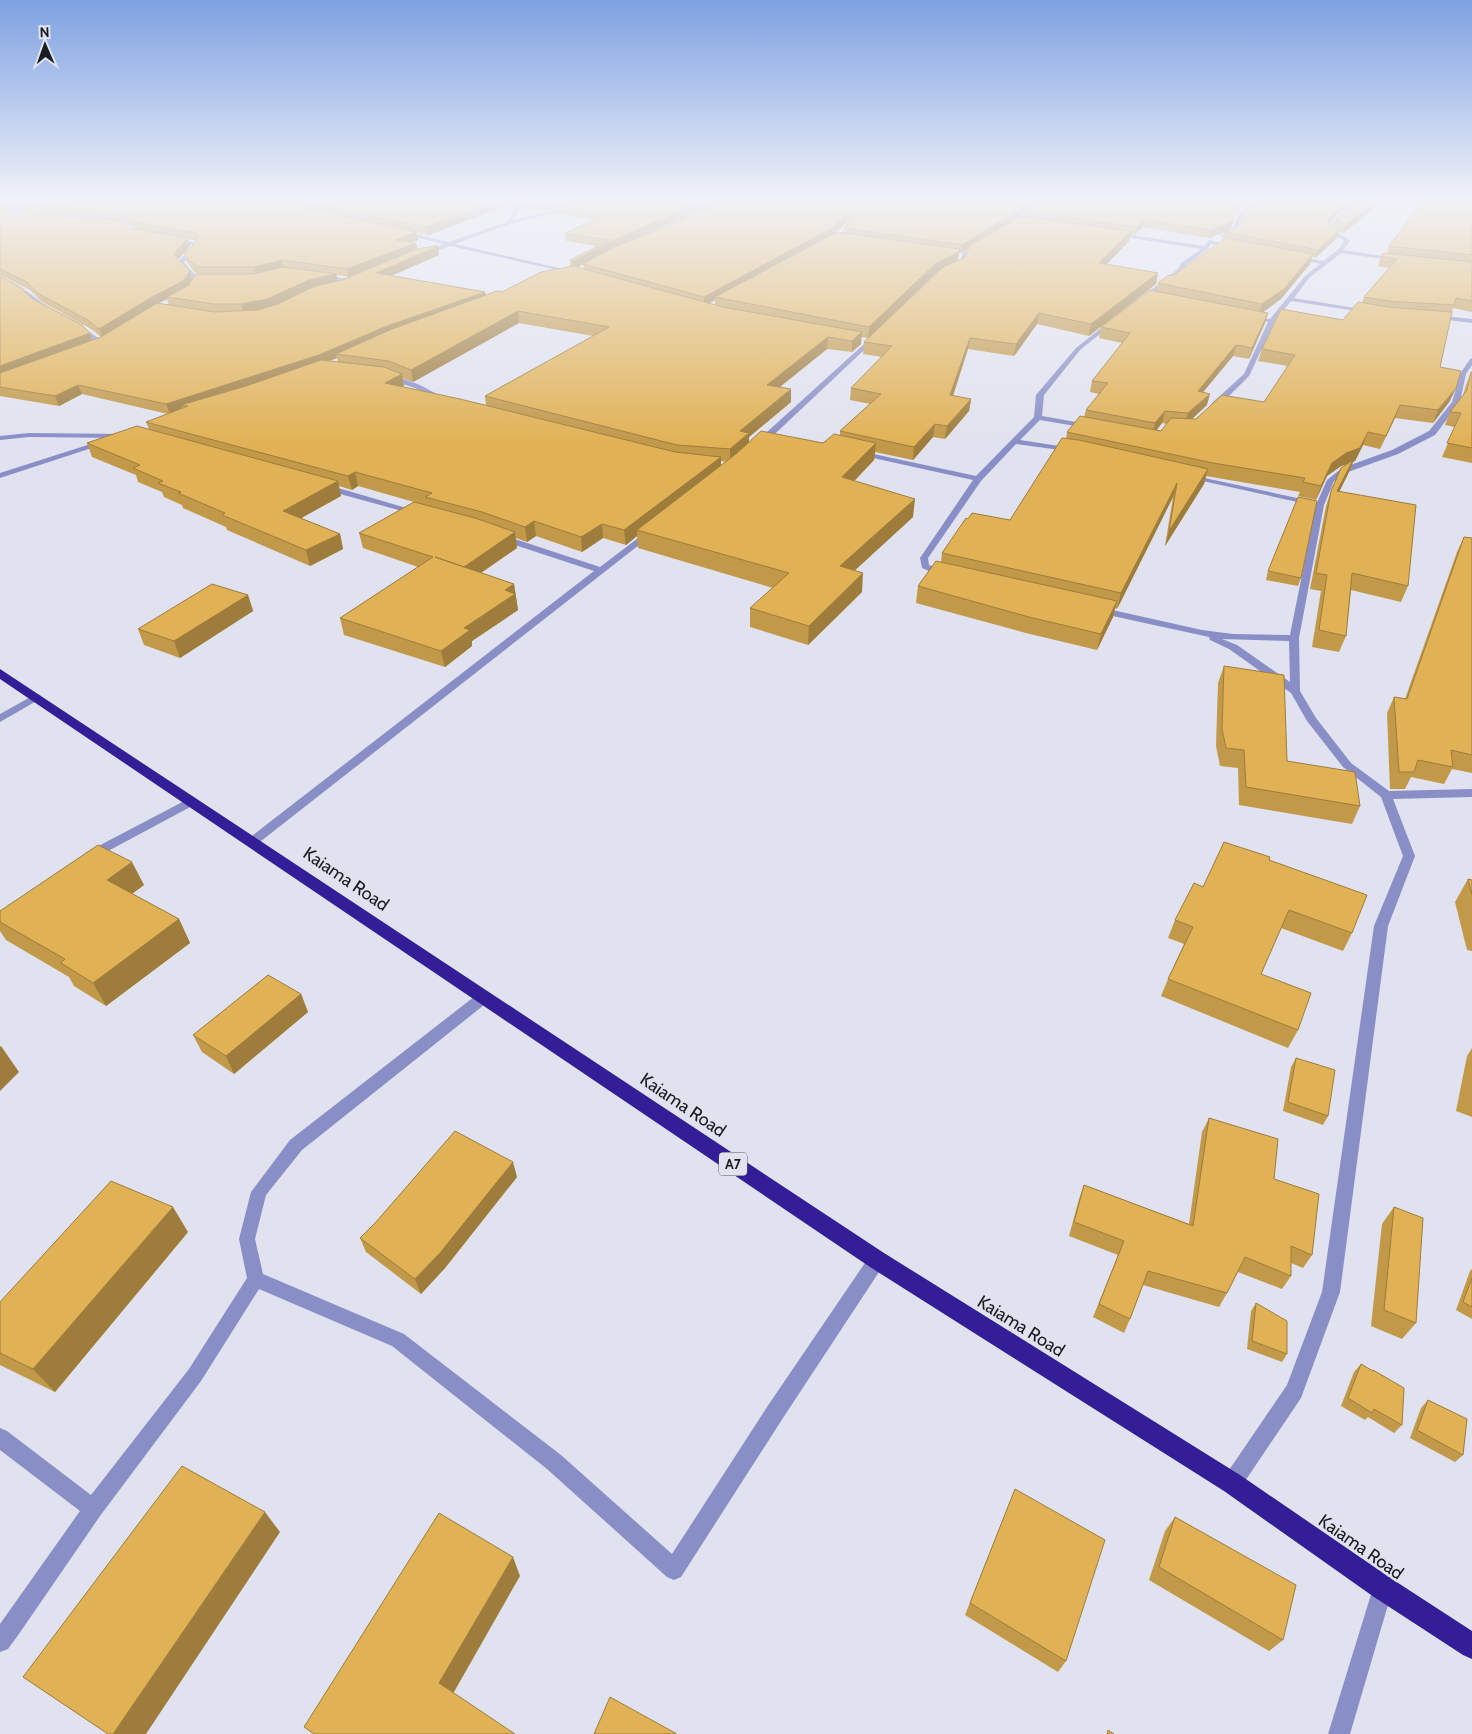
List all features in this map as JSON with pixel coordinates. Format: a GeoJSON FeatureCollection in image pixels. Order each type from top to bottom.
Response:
{"type":"FeatureCollection","features":[{"type":"Feature","properties":{"kind":"highway","name":"Kaiama Road"},"geometry":{"type":"LineString","coordinates":[[0,673],[190,802],[877,1260],[1232,1483],[1383,1588],[1472,1646]]}},
{"type":"Feature","properties":{"kind":"street"},"geometry":{"type":"LineString","coordinates":[[7,282],[26,293],[39,305],[54,313]]}},
{"type":"Feature","properties":{"kind":"street"},"geometry":{"type":"LineString","coordinates":[[344,286],[349,282]]}},
{"type":"Feature","properties":{"kind":"street"},"geometry":{"type":"LineString","coordinates":[[1138,302],[1163,282]]}},
{"type":"Feature","properties":{"kind":"street"},"geometry":{"type":"LineString","coordinates":[[1205,414],[1247,375],[1272,321],[1303,282]]}},
{"type":"Feature","properties":{"kind":"street"},"geometry":{"type":"LineString","coordinates":[[1146,296],[1165,300]]}},
{"type":"Feature","properties":{"kind":"street"},"geometry":{"type":"LineString","coordinates":[[1290,299],[1376,314]]}},
{"type":"Feature","properties":{"kind":"street"},"geometry":{"type":"LineString","coordinates":[[1429,317],[1472,321]]}},
{"type":"Feature","properties":{"kind":"street"},"geometry":{"type":"LineString","coordinates":[[1263,319],[1272,321]]}},
{"type":"Feature","properties":{"kind":"street"},"geometry":{"type":"LineString","coordinates":[[68,320],[105,342],[94,346]]}},
{"type":"Feature","properties":{"kind":"street"},"geometry":{"type":"LineString","coordinates":[[957,577],[938,573],[925,566],[924,558],[978,479],[1038,417],[1040,395],[1078,349],[1115,320]]}},
{"type":"Feature","properties":{"kind":"street"},"geometry":{"type":"LineString","coordinates":[[752,450],[877,335]]}},
{"type":"Feature","properties":{"kind":"street"},"geometry":{"type":"LineString","coordinates":[[861,340],[870,342]]}},
{"type":"Feature","properties":{"kind":"street"},"geometry":{"type":"LineString","coordinates":[[1295,692],[1294,638],[1320,505],[1331,480],[1345,470],[1372,461],[1432,433],[1456,402],[1463,374],[1472,360]]}},
{"type":"Feature","properties":{"kind":"street"},"geometry":{"type":"LineString","coordinates":[[380,374],[411,384],[455,405]]}},
{"type":"Feature","properties":{"kind":"street"},"geometry":{"type":"LineString","coordinates":[[1038,417],[1096,428]]}},
{"type":"Feature","properties":{"kind":"street"},"geometry":{"type":"LineString","coordinates":[[771,433],[780,435]]}},
{"type":"Feature","properties":{"kind":"street"},"geometry":{"type":"LineString","coordinates":[[0,438],[131,435],[0,476]]}},
{"type":"Feature","properties":{"kind":"street"},"geometry":{"type":"LineString","coordinates":[[1014,441],[1076,451]]}},
{"type":"Feature","properties":{"kind":"street"},"geometry":{"type":"LineString","coordinates":[[846,450],[978,479]]}},
{"type":"Feature","properties":{"kind":"street"},"geometry":{"type":"LineString","coordinates":[[1184,475],[1320,505]]}},
{"type":"Feature","properties":{"kind":"street"},"geometry":{"type":"LineString","coordinates":[[312,484],[424,514]]}},
{"type":"Feature","properties":{"kind":"street"},"geometry":{"type":"LineString","coordinates":[[252,842],[655,527]]}},
{"type":"Feature","properties":{"kind":"street"},"geometry":{"type":"LineString","coordinates":[[490,534],[601,570]]}},
{"type":"Feature","properties":{"kind":"street"},"geometry":{"type":"LineString","coordinates":[[1089,607],[1202,633],[1294,638]]}},
{"type":"Feature","properties":{"kind":"street"},"geometry":{"type":"LineString","coordinates":[[1202,633],[1233,647],[1295,692],[1312,719],[1347,765],[1386,795],[1409,856],[1381,926],[1331,1292],[1294,1391],[1232,1483]]}},
{"type":"Feature","properties":{"kind":"street"},"geometry":{"type":"LineString","coordinates":[[0,719],[36,697]]}},
{"type":"Feature","properties":{"kind":"street"},"geometry":{"type":"LineString","coordinates":[[1386,795],[1472,794]]}},
{"type":"Feature","properties":{"kind":"street"},"geometry":{"type":"LineString","coordinates":[[83,860],[190,802]]}},
{"type":"Feature","properties":{"kind":"street"},"geometry":{"type":"LineString","coordinates":[[0,1641],[14,1624],[92,1509],[195,1374],[256,1279],[247,1238],[259,1192],[296,1145],[484,997]]}},
{"type":"Feature","properties":{"kind":"street"},"geometry":{"type":"LineString","coordinates":[[256,1279],[398,1340],[554,1462],[674,1570],[774,1414],[877,1260]]}},
{"type":"Feature","properties":{"kind":"street"},"geometry":{"type":"LineString","coordinates":[[0,1438],[92,1509]]}},
{"type":"Feature","properties":{"kind":"street"},"geometry":{"type":"LineString","coordinates":[[1339,1734],[1383,1588]]}},
{"type":"Feature","properties":{"kind":"building"},"geometry":{"type":"Polygon","coordinates":[[[0,282],[11,282],[20,287],[33,299],[82,325],[90,333],[0,366],[0,282]]]}},
{"type":"Feature","properties":{"kind":"building"},"geometry":{"type":"Polygon","coordinates":[[[27,282],[181,282],[99,329],[88,320],[39,294],[27,282]]]}},
{"type":"Feature","properties":{"kind":"building"},"geometry":{"type":"Polygon","coordinates":[[[191,282],[305,282],[267,299],[241,304],[214,304],[167,297],[189,285],[191,282]]]}},
{"type":"Feature","properties":{"kind":"building"},"geometry":{"type":"Polygon","coordinates":[[[333,282],[427,282],[485,292],[387,326],[319,355],[166,404],[78,385],[55,396],[0,387],[0,373],[101,337],[157,303],[214,312],[258,310],[278,304],[315,286],[333,282]]]}},
{"type":"Feature","properties":{"kind":"building"},"geometry":{"type":"Polygon","coordinates":[[[522,282],[631,282],[723,307],[862,332],[852,341],[828,337],[767,385],[791,389],[740,431],[749,433],[730,449],[677,445],[485,396],[609,327],[518,311],[411,370],[389,361],[336,354],[392,329],[497,291],[502,292],[522,282]]]}},
{"type":"Feature","properties":{"kind":"building"},"geometry":{"type":"Polygon","coordinates":[[[649,282],[732,282],[704,297],[649,282]]]}},
{"type":"Feature","properties":{"kind":"building"},"geometry":{"type":"Polygon","coordinates":[[[743,282],[916,282],[869,327],[715,297],[743,282]]]}},
{"type":"Feature","properties":{"kind":"building"},"geometry":{"type":"Polygon","coordinates":[[[927,282],[1146,282],[1091,324],[1039,313],[1016,344],[970,338],[950,395],[971,399],[947,426],[935,424],[914,447],[840,431],[881,394],[851,388],[892,346],[864,342],[927,282]]]}},
{"type":"Feature","properties":{"kind":"building"},"geometry":{"type":"Polygon","coordinates":[[[1290,282],[1284,289],[1262,304],[1158,283],[1290,282]]]}},
{"type":"Feature","properties":{"kind":"building"},"geometry":{"type":"Polygon","coordinates":[[[1377,282],[1472,282],[1472,301],[1456,298],[1454,305],[1388,301],[1364,297],[1377,282]]]}},
{"type":"Feature","properties":{"kind":"building"},"geometry":{"type":"Polygon","coordinates":[[[1150,290],[1268,313],[1252,348],[1236,345],[1198,391],[1210,394],[1188,413],[1165,411],[1155,423],[1086,410],[1108,383],[1092,381],[1130,333],[1101,327],[1150,290]]]}},
{"type":"Feature","properties":{"kind":"building"},"geometry":{"type":"Polygon","coordinates":[[[1358,302],[1388,307],[1452,312],[1440,367],[1461,371],[1456,388],[1438,410],[1400,405],[1386,436],[1368,432],[1360,448],[1346,453],[1332,463],[1321,486],[1303,482],[1305,478],[1213,463],[1067,432],[1080,416],[1161,431],[1171,418],[1196,419],[1222,395],[1264,402],[1295,355],[1262,349],[1281,309],[1343,320],[1358,302]]]}},
{"type":"Feature","properties":{"kind":"building"},"geometry":{"type":"Polygon","coordinates":[[[321,360],[384,367],[402,374],[385,383],[460,399],[675,452],[721,457],[624,530],[602,524],[581,537],[534,521],[525,527],[482,512],[425,497],[432,493],[355,472],[348,476],[146,422],[188,406],[181,405],[246,386],[321,360]]]}},
{"type":"Feature","properties":{"kind":"building"},"geometry":{"type":"Polygon","coordinates":[[[1471,372],[1472,448],[1447,443],[1461,413],[1450,412],[1467,390],[1471,372]]]}},
{"type":"Feature","properties":{"kind":"building"},"geometry":{"type":"Polygon","coordinates":[[[137,426],[338,481],[283,511],[340,534],[306,550],[222,515],[225,513],[178,493],[181,492],[158,483],[163,481],[133,468],[140,465],[87,443],[137,426]]]}},
{"type":"Feature","properties":{"kind":"building"},"geometry":{"type":"Polygon","coordinates":[[[761,431],[823,443],[834,434],[876,443],[842,477],[915,499],[840,566],[863,573],[809,626],[750,608],[789,573],[637,530],[737,453],[761,431]]]}},
{"type":"Feature","properties":{"kind":"building"},"geometry":{"type":"Polygon","coordinates":[[[1062,438],[1079,440],[1208,469],[1169,531],[1177,483],[1121,593],[942,553],[966,518],[968,519],[972,513],[1010,520],[1062,438]]]}},
{"type":"Feature","properties":{"kind":"building"},"geometry":{"type":"Polygon","coordinates":[[[1353,460],[1337,491],[1416,505],[1408,586],[1352,573],[1346,636],[1319,630],[1327,575],[1316,573],[1331,491],[1341,468],[1353,460]]]}},
{"type":"Feature","properties":{"kind":"building"},"geometry":{"type":"Polygon","coordinates":[[[1298,497],[1317,501],[1301,578],[1268,571],[1298,497]]]}},
{"type":"Feature","properties":{"kind":"building"},"geometry":{"type":"Polygon","coordinates":[[[414,502],[475,518],[515,532],[464,567],[514,584],[505,590],[515,594],[464,628],[470,630],[441,651],[340,618],[433,557],[359,533],[414,502]]]}},
{"type":"Feature","properties":{"kind":"building"},"geometry":{"type":"Polygon","coordinates":[[[1464,537],[1472,538],[1472,755],[1451,750],[1453,767],[1418,760],[1414,772],[1399,772],[1394,697],[1407,699],[1464,537]]]}},
{"type":"Feature","properties":{"kind":"building"},"geometry":{"type":"Polygon","coordinates":[[[936,561],[1117,601],[1101,634],[1029,617],[918,586],[936,561]]]}},
{"type":"Feature","properties":{"kind":"building"},"geometry":{"type":"Polygon","coordinates":[[[212,584],[248,595],[174,641],[138,629],[212,584]]]}},
{"type":"Feature","properties":{"kind":"building"},"geometry":{"type":"Polygon","coordinates":[[[1224,666],[1284,675],[1287,761],[1355,772],[1360,806],[1246,787],[1244,750],[1226,748],[1222,729],[1224,666]]]}},
{"type":"Feature","properties":{"kind":"building"},"geometry":{"type":"Polygon","coordinates":[[[1224,842],[1270,857],[1269,860],[1367,895],[1352,933],[1289,910],[1261,974],[1311,993],[1298,1030],[1168,979],[1193,927],[1175,920],[1194,883],[1203,887],[1224,842]]]}},
{"type":"Feature","properties":{"kind":"building"},"geometry":{"type":"Polygon","coordinates":[[[98,845],[132,862],[107,880],[179,919],[93,983],[61,963],[65,959],[0,922],[0,911],[98,845]]]}},
{"type":"Feature","properties":{"kind":"building"},"geometry":{"type":"Polygon","coordinates":[[[1468,879],[1472,880],[1472,895],[1468,879]]]}},
{"type":"Feature","properties":{"kind":"building"},"geometry":{"type":"Polygon","coordinates":[[[268,975],[301,994],[226,1056],[193,1035],[268,975]]]}},
{"type":"Feature","properties":{"kind":"building"},"geometry":{"type":"Polygon","coordinates":[[[1296,1058],[1335,1070],[1328,1116],[1288,1102],[1296,1058]]]}},
{"type":"Feature","properties":{"kind":"building"},"geometry":{"type":"Polygon","coordinates":[[[1209,1118],[1278,1139],[1274,1179],[1319,1194],[1312,1255],[1291,1246],[1291,1276],[1245,1257],[1227,1293],[1148,1271],[1130,1319],[1099,1304],[1124,1241],[1074,1222],[1084,1185],[1193,1226],[1209,1118]]]}},
{"type":"Feature","properties":{"kind":"building"},"geometry":{"type":"Polygon","coordinates":[[[455,1131],[513,1162],[440,1253],[415,1279],[360,1238],[455,1131]]]}},
{"type":"Feature","properties":{"kind":"building"},"geometry":{"type":"Polygon","coordinates":[[[111,1181],[173,1207],[33,1369],[0,1353],[0,1302],[111,1181]]]}},
{"type":"Feature","properties":{"kind":"building"},"geometry":{"type":"Polygon","coordinates":[[[1394,1207],[1423,1218],[1416,1323],[1384,1310],[1394,1207]]]}},
{"type":"Feature","properties":{"kind":"building"},"geometry":{"type":"Polygon","coordinates":[[[1472,1278],[1472,1307],[1463,1302],[1472,1278]]]}},
{"type":"Feature","properties":{"kind":"building"},"geometry":{"type":"Polygon","coordinates":[[[1256,1303],[1287,1321],[1287,1354],[1252,1341],[1256,1303]]]}},
{"type":"Feature","properties":{"kind":"building"},"geometry":{"type":"Polygon","coordinates":[[[1361,1364],[1404,1388],[1402,1425],[1374,1409],[1372,1413],[1348,1398],[1361,1364]]]}},
{"type":"Feature","properties":{"kind":"building"},"geometry":{"type":"Polygon","coordinates":[[[1428,1400],[1467,1419],[1463,1455],[1417,1430],[1428,1400]]]}},
{"type":"Feature","properties":{"kind":"building"},"geometry":{"type":"Polygon","coordinates":[[[182,1466],[265,1512],[113,1734],[108,1734],[23,1677],[182,1466]]]}},
{"type":"Feature","properties":{"kind":"building"},"geometry":{"type":"Polygon","coordinates":[[[1015,1489],[1105,1540],[1066,1661],[970,1603],[1015,1489]]]}},
{"type":"Feature","properties":{"kind":"building"},"geometry":{"type":"Polygon","coordinates":[[[439,1513],[513,1557],[439,1683],[515,1734],[314,1734],[304,1727],[439,1513]]]}},
{"type":"Feature","properties":{"kind":"building"},"geometry":{"type":"Polygon","coordinates":[[[1175,1517],[1296,1585],[1283,1640],[1159,1567],[1175,1517]]]}},
{"type":"Feature","properties":{"kind":"building"},"geometry":{"type":"Polygon","coordinates":[[[610,1697],[677,1734],[594,1734],[610,1697]]]}}]}
